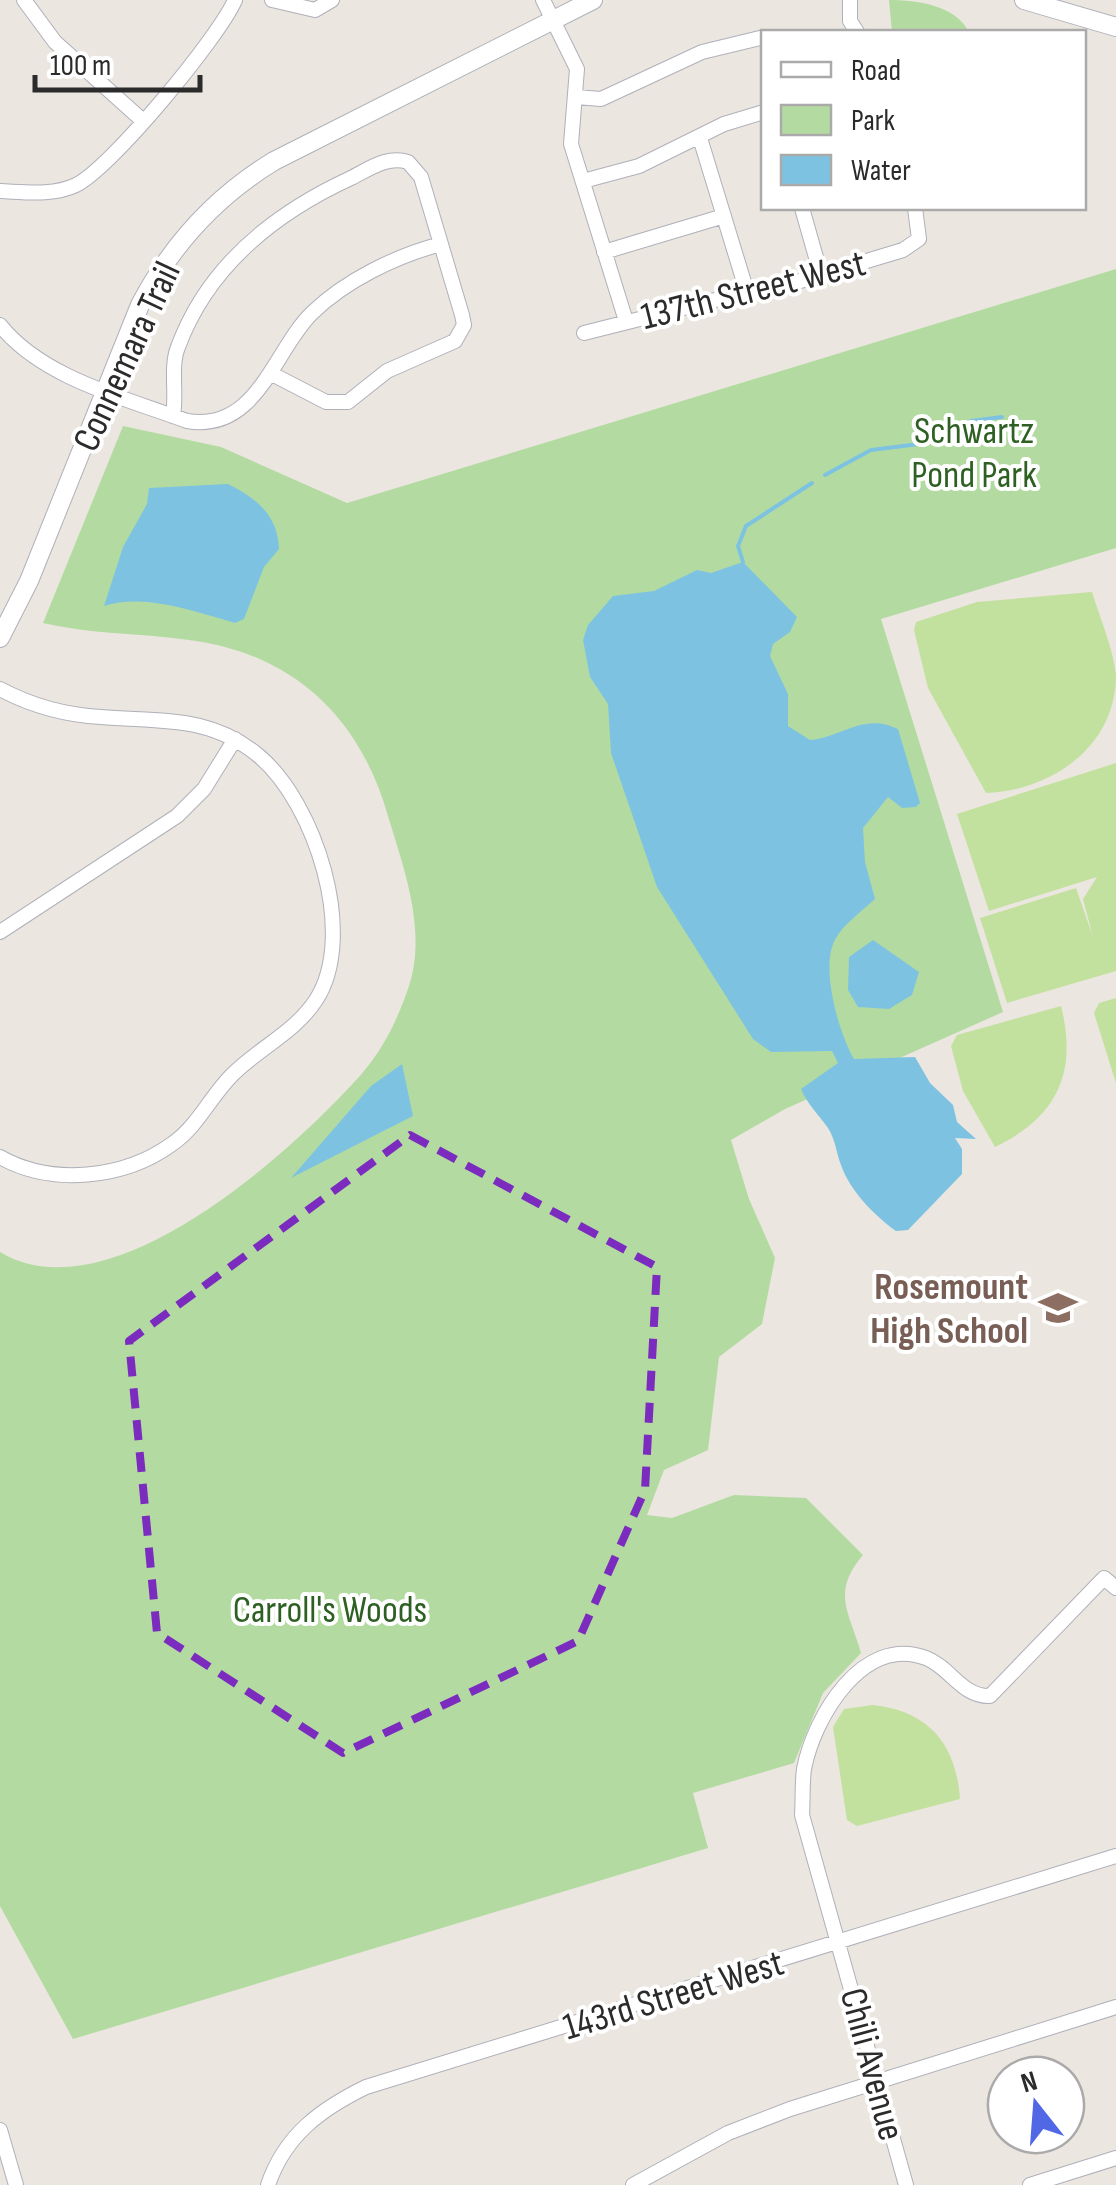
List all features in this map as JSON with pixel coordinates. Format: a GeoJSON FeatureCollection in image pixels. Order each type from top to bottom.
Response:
{"type":"FeatureCollection","features":[{"type":"Feature","properties":{"kind":"street"},"geometry":{"type":"LineString","coordinates":[[24,0],[54,42],[142,120]]}},
{"type":"Feature","properties":{"kind":"street"},"geometry":{"type":"LineString","coordinates":[[0,191],[44,192],[78,184],[211,43],[235,0]]}},
{"type":"Feature","properties":{"kind":"street"},"geometry":{"type":"LineString","coordinates":[[272,0],[316,10],[332,0]]}},
{"type":"Feature","properties":{"kind":"street"},"geometry":{"type":"LineString","coordinates":[[543,0],[576,69],[572,144],[626,321]]}},
{"type":"Feature","properties":{"kind":"street","name":"Connemara Trail"},"geometry":{"type":"LineString","coordinates":[[0,638],[29,581],[140,305],[164,262],[199,219],[238,184],[274,161],[593,0]]}},
{"type":"Feature","properties":{"kind":"street"},"geometry":{"type":"LineString","coordinates":[[850,0],[851,30]]}},
{"type":"Feature","properties":{"kind":"street"},"geometry":{"type":"LineString","coordinates":[[1024,0],[1116,27]]}},
{"type":"Feature","properties":{"kind":"street"},"geometry":{"type":"LineString","coordinates":[[576,97],[601,99],[702,52],[761,38]]}},
{"type":"Feature","properties":{"kind":"street"},"geometry":{"type":"LineString","coordinates":[[583,182],[639,166],[737,119],[761,113]]}},
{"type":"Feature","properties":{"kind":"street"},"geometry":{"type":"LineString","coordinates":[[700,138],[746,292]]}},
{"type":"Feature","properties":{"kind":"street"},"geometry":{"type":"LineString","coordinates":[[173,416],[178,345],[204,296],[237,254],[301,204],[390,160],[408,162],[420,177],[462,315],[461,334],[456,341],[386,372],[348,402],[326,402],[272,374]]}},
{"type":"Feature","properties":{"kind":"street"},"geometry":{"type":"LineString","coordinates":[[803,210],[821,275]]}},
{"type":"Feature","properties":{"kind":"street","name":"137th Street West"},"geometry":{"type":"LineString","coordinates":[[584,333],[746,292],[767,291],[903,250],[919,240],[914,210]]}},
{"type":"Feature","properties":{"kind":"street"},"geometry":{"type":"LineString","coordinates":[[604,252],[724,216]]}},
{"type":"Feature","properties":{"kind":"street"},"geometry":{"type":"LineString","coordinates":[[0,325],[29,353],[106,390],[173,416],[198,422],[218,419],[255,394],[272,374],[291,335],[324,302],[390,263],[440,244]]}},
{"type":"Feature","properties":{"kind":"street"},"geometry":{"type":"LineString","coordinates":[[0,688],[55,711],[110,718],[173,718],[211,726],[236,739],[277,774],[295,802],[324,871],[336,940],[318,996],[299,1023],[254,1054],[223,1084],[191,1127],[148,1158],[98,1172],[48,1177],[24,1171],[0,1157]]}},
{"type":"Feature","properties":{"kind":"street"},"geometry":{"type":"LineString","coordinates":[[0,932],[186,808],[236,739]]}},
{"type":"Feature","properties":{"kind":"street","name":"Chili Avenue"},"geometry":{"type":"LineString","coordinates":[[906,2185],[802,1815],[804,1768],[833,1702],[868,1664],[894,1654],[924,1657],[977,1696],[990,1696],[1104,1578],[1116,1588]]}},
{"type":"Feature","properties":{"kind":"street","name":"143rd Street West"},"geometry":{"type":"LineString","coordinates":[[268,2185],[288,2145],[307,2123],[328,2106],[366,2087],[1116,1856]]}},
{"type":"Feature","properties":{"kind":"street"},"geometry":{"type":"LineString","coordinates":[[633,2185],[728,2134],[1116,2007]]}},
{"type":"Feature","properties":{"kind":"street"},"geometry":{"type":"LineString","coordinates":[[0,2130],[16,2185]]}},
{"type":"Feature","properties":{"kind":"street"},"geometry":{"type":"LineString","coordinates":[[1030,2185],[1116,2158]]}},
{"type":"Feature","properties":{"kind":"highlighted area"},"geometry":{"type":"Polygon","coordinates":[[[410,1135],[657,1267],[645,1490],[578,1641],[343,1753],[157,1633],[129,1341],[410,1135]]]}},
{"type":"Feature","properties":{"kind":"green space"},"geometry":{"type":"Polygon","coordinates":[[[889,0],[923,3],[945,10],[968,30],[892,30],[889,0]]]}},
{"type":"Feature","properties":{"kind":"green space","name":"Carroll's Woods"},"geometry":{"type":"Polygon","coordinates":[[[1116,269],[1116,548],[881,619],[1003,1012],[785,1109],[731,1140],[749,1199],[775,1258],[762,1324],[719,1357],[708,1450],[664,1470],[647,1515],[672,1518],[734,1495],[806,1498],[863,1555],[853,1568],[845,1592],[861,1653],[823,1693],[794,1763],[693,1793],[708,1848],[73,2039],[0,1906],[0,1252],[44,1267],[92,1263],[143,1246],[194,1218],[243,1184],[327,1110],[375,1057],[405,998],[416,943],[406,878],[371,770],[346,728],[313,693],[272,665],[217,645],[43,623],[123,426],[221,447],[347,503],[1116,269]]]}},
{"type":"Feature","properties":{"kind":"green space"},"geometry":{"type":"Polygon","coordinates":[[[1092,592],[1116,675],[1113,701],[1104,724],[1074,761],[1054,774],[1032,784],[986,793],[928,688],[914,630],[916,622],[977,602],[1092,592]]]}},
{"type":"Feature","properties":{"kind":"green space"},"geometry":{"type":"Polygon","coordinates":[[[1116,763],[1116,971],[1007,1003],[980,918],[1076,888],[1093,937],[1083,899],[1097,877],[989,911],[957,814],[1116,763]]]}},
{"type":"Feature","properties":{"kind":"green space"},"geometry":{"type":"Polygon","coordinates":[[[1116,998],[1116,1083],[1094,1013],[1099,1003],[1116,998]]]}},
{"type":"Feature","properties":{"kind":"green space"},"geometry":{"type":"Polygon","coordinates":[[[1061,1006],[1067,1052],[1058,1090],[1034,1122],[995,1147],[963,1091],[951,1046],[957,1035],[1061,1006]]]}},
{"type":"Feature","properties":{"kind":"green space"},"geometry":{"type":"Polygon","coordinates":[[[873,1705],[909,1714],[936,1733],[952,1762],[960,1799],[857,1826],[847,1820],[833,1727],[844,1709],[873,1705]]]}},
{"type":"Feature","properties":{"kind":"water"},"geometry":{"type":"Polygon","coordinates":[[[228,484],[264,509],[278,537],[279,549],[264,567],[244,619],[235,623],[153,603],[104,606],[123,547],[147,504],[149,488],[228,484]]]}},
{"type":"Feature","properties":{"kind":"water"},"geometry":{"type":"Polygon","coordinates":[[[743,562],[797,617],[790,632],[773,644],[770,656],[788,694],[788,726],[810,740],[864,724],[886,724],[898,729],[920,803],[902,808],[888,797],[863,828],[865,862],[875,899],[839,933],[831,950],[830,965],[837,1017],[854,1059],[915,1057],[930,1083],[953,1105],[957,1122],[976,1139],[955,1138],[962,1149],[962,1174],[908,1230],[896,1231],[857,1193],[845,1175],[831,1133],[801,1089],[838,1063],[832,1051],[771,1052],[753,1039],[657,887],[611,753],[608,704],[590,677],[583,640],[588,625],[613,596],[654,591],[697,570],[711,573],[743,562]]]}},
{"type":"Feature","properties":{"kind":"water"},"geometry":{"type":"Polygon","coordinates":[[[873,940],[919,972],[912,995],[889,1009],[858,1007],[848,990],[849,957],[873,940]]]}},
{"type":"Feature","properties":{"kind":"water"},"geometry":{"type":"Polygon","coordinates":[[[402,1064],[413,1116],[291,1178],[371,1086],[402,1064]]]}},
{"type":"Feature","properties":{"kind":"waterway"},"geometry":{"type":"LineString","coordinates":[[825,475],[871,450],[927,443],[971,421],[1002,417]]}},
{"type":"Feature","properties":{"kind":"waterway"},"geometry":{"type":"LineString","coordinates":[[743,562],[738,546],[746,526],[812,483]]}},
{"type":"Feature","properties":{"kind":"place","name":"Rosemount High School"},"geometry":{"type":"Point","coordinates":[1058,1308]}},
{"type":"Feature","properties":{"kind":"park label","name":"Schwartz Pond Park"},"geometry":{"type":"Point","coordinates":[974,452]}}]}
